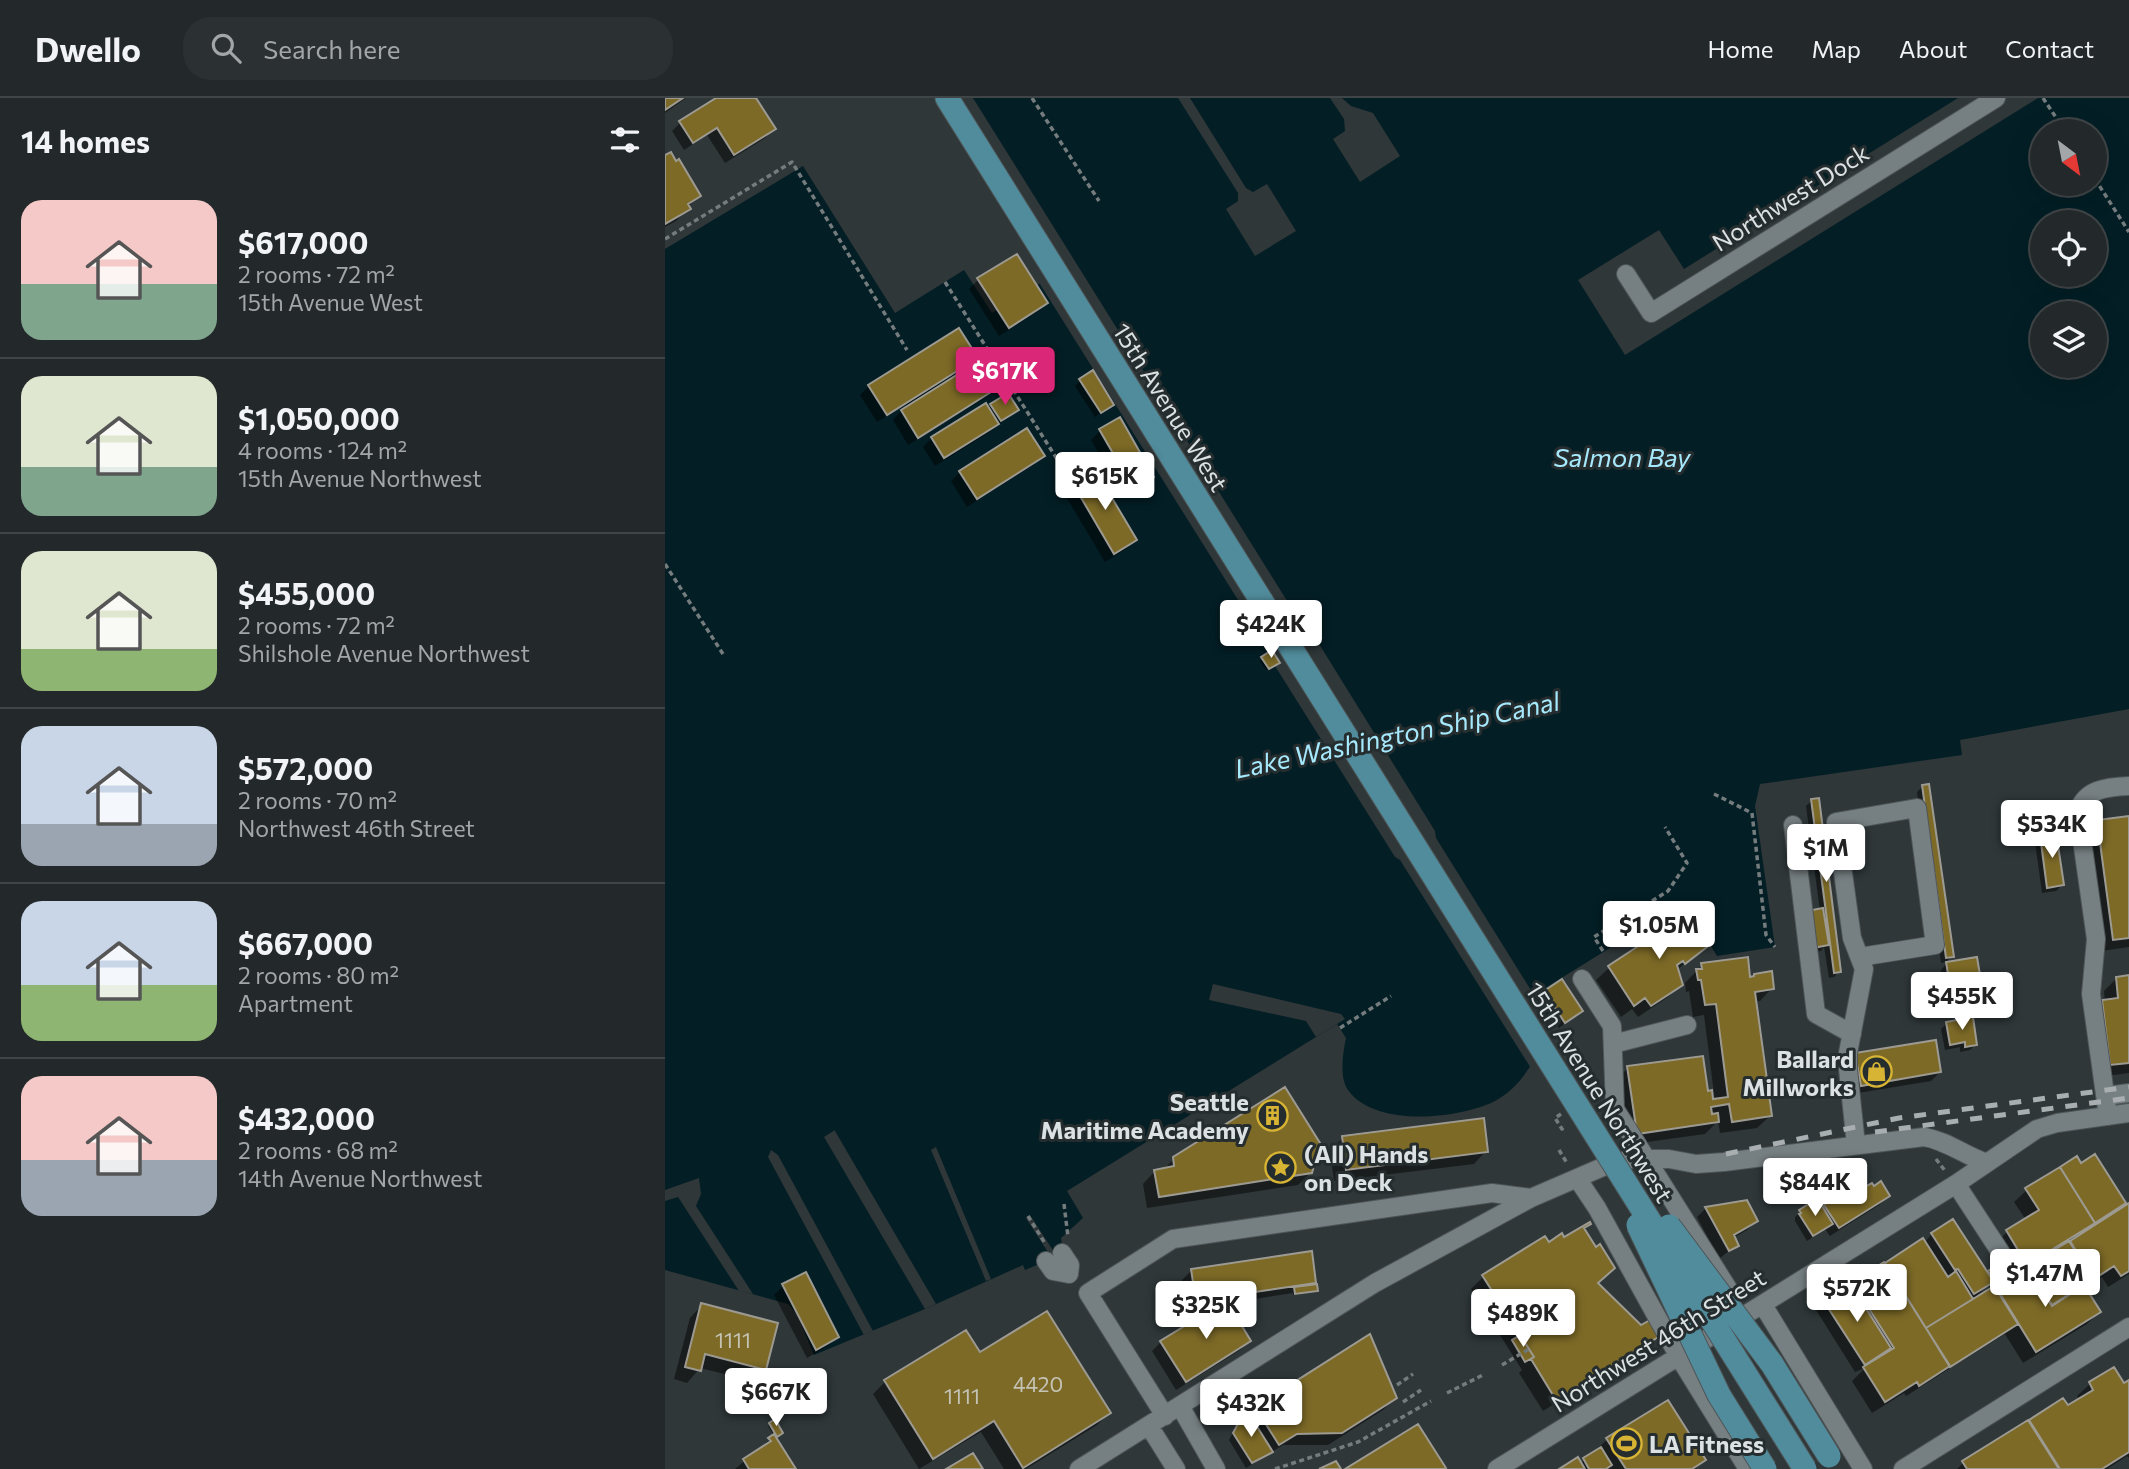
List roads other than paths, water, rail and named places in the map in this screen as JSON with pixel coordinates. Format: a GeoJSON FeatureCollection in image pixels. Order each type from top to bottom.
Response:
{"type":"FeatureCollection","features":[{"type":"Feature","properties":{"kind":"main road","name":"15th Avenue West"},"geometry":{"type":"LineString","coordinates":[[947,98],[1350,743]]}},
{"type":"Feature","properties":{"kind":"main road","name":"15th Avenue Northwest"},"geometry":{"type":"LineString","coordinates":[[1350,743],[1805,1469]]}},
{"type":"Feature","properties":{"kind":"main road"},"geometry":{"type":"LineString","coordinates":[[1604,1149],[1653,1204],[1772,1364],[1833,1463]]}},
{"type":"Feature","properties":{"kind":"main road"},"geometry":{"type":"LineString","coordinates":[[1604,1149],[1633,1216],[1719,1395],[1765,1469]]}},
{"type":"Feature","properties":{"kind":"street","name":"Northwest Dock"},"geometry":{"type":"LineString","coordinates":[[1626,274],[1651,313],[1996,98]]}},
{"type":"Feature","properties":{"kind":"street"},"geometry":{"type":"LineString","coordinates":[[2108,1116],[2091,994],[2096,939],[2078,813],[2082,800],[2093,792],[2129,786]]}},
{"type":"Feature","properties":{"kind":"street"},"geometry":{"type":"LineString","coordinates":[[1856,1145],[1848,1069],[1864,969],[1852,938],[1836,822],[1917,808],[1935,945],[1860,957]]}},
{"type":"Feature","properties":{"kind":"street"},"geometry":{"type":"LineString","coordinates":[[1793,825],[1816,1014],[1852,1034]]}},
{"type":"Feature","properties":{"kind":"street"},"geometry":{"type":"LineString","coordinates":[[1582,979],[1612,1026],[1613,1044],[1687,1025]]}},
{"type":"Feature","properties":{"kind":"street","name":"15th Avenue Northwest"},"geometry":{"type":"LineString","coordinates":[[1613,1044],[1615,1110],[1745,1316]]}},
{"type":"Feature","properties":{"kind":"street"},"geometry":{"type":"LineString","coordinates":[[2106,1096],[2129,1093]]}},
{"type":"Feature","properties":{"kind":"street","name":"Northwest 46th Street"},"geometry":{"type":"LineString","coordinates":[[1497,1469],[1763,1305],[1951,1178],[1987,1163],[2037,1129],[2057,1123],[2129,1113]]}},
{"type":"Feature","properties":{"kind":"street"},"geometry":{"type":"LineString","coordinates":[[1079,1469],[1375,1283],[1531,1198],[1573,1172],[1631,1159],[1669,1159],[1696,1164],[1924,1137],[1940,1140],[1971,1158],[1987,1163]]}},
{"type":"Feature","properties":{"kind":"street"},"geometry":{"type":"LineString","coordinates":[[1573,1172],[1597,1208],[1679,1357],[1748,1469]]}},
{"type":"Feature","properties":{"kind":"street"},"geometry":{"type":"LineString","coordinates":[[1951,1178],[2001,1253]]}},
{"type":"Feature","properties":{"kind":"street"},"geometry":{"type":"LineString","coordinates":[[1216,1469],[1088,1293],[1173,1239],[1492,1193],[1531,1198]]}},
{"type":"Feature","properties":{"kind":"street"},"geometry":{"type":"LineString","coordinates":[[1763,1305],[1863,1469]]}},
{"type":"Feature","properties":{"kind":"street"},"geometry":{"type":"LineString","coordinates":[[1901,1468],[2129,1327]]}},
{"type":"Feature","properties":{"kind":"street"},"geometry":{"type":"LineString","coordinates":[[1149,1426],[1175,1469]]}},
{"type":"Feature","properties":{"kind":"water","name":"Lake Washington Ship Canal"},"geometry":{"type":"Polygon","coordinates":[[[972,98],[2129,98],[2129,709],[1960,740],[1962,755],[1760,784],[1755,806],[1775,947],[1717,956],[1684,902],[1542,990],[1556,1014],[1525,1074],[1506,1094],[1495,1101],[1461,1112],[1397,1115],[1361,1102],[1348,1090],[1343,1079],[1346,1038],[1337,1024],[1067,1191],[1083,1218],[1061,1238],[1062,1245],[1039,1264],[1025,1270],[1023,1265],[814,1355],[797,1314],[788,1304],[665,1270],[665,249],[803,166],[895,313],[964,270],[992,313],[1075,262],[972,98]]]}},
{"type":"Feature","properties":{"kind":"railway"},"geometry":{"type":"LineString","coordinates":[[1726,1154],[1899,1118],[2129,1087]]}},
{"type":"Feature","properties":{"kind":"railway"},"geometry":{"type":"LineString","coordinates":[[1875,1132],[2129,1098]]}},
{"type":"Feature","properties":{"kind":"place","name":"Ballard Millworks"},"geometry":{"type":"Point","coordinates":[1877,1072]}},
{"type":"Feature","properties":{"kind":"place","name":"Seattle Maritime Academy"},"geometry":{"type":"Point","coordinates":[1272,1115]}},
{"type":"Feature","properties":{"kind":"place","name":"(All) Hands on Deck"},"geometry":{"type":"Point","coordinates":[1281,1167]}},
{"type":"Feature","properties":{"kind":"place","name":"LA Fitness"},"geometry":{"type":"Point","coordinates":[1626,1443]}},
{"type":"Feature","properties":{"kind":"water label","name":"Salmon Bay"},"geometry":{"type":"Point","coordinates":[1622,456]}}]}
